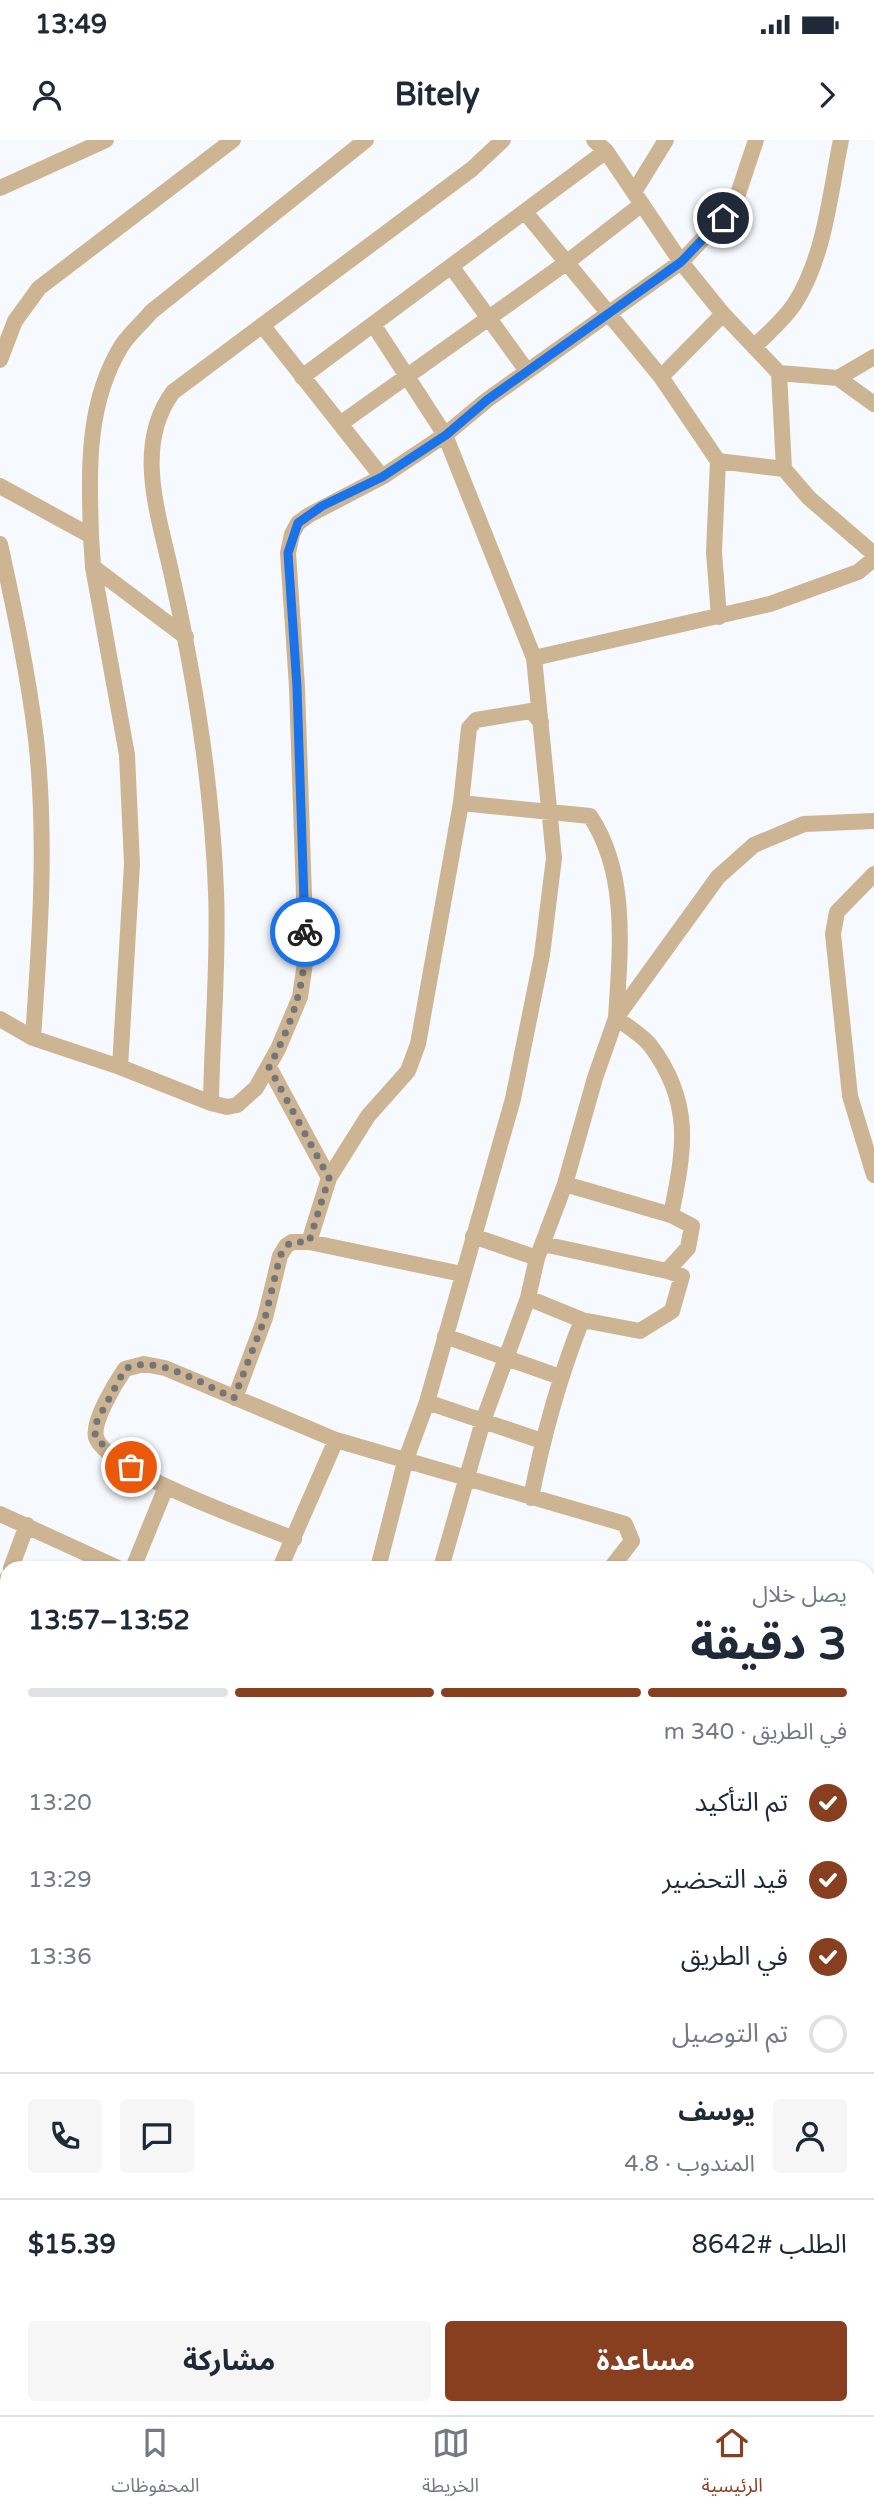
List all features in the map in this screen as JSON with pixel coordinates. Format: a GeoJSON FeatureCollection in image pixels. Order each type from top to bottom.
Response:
{"type":"FeatureCollection","features":[{"type":"Feature","properties":{"kind":"street"},"geometry":{"type":"LineString","coordinates":[[0,188],[106,140]]}},
{"type":"Feature","properties":{"kind":"street"},"geometry":{"type":"LineString","coordinates":[[0,360],[15,321],[39,288],[233,140]]}},
{"type":"Feature","properties":{"kind":"street"},"geometry":{"type":"LineString","coordinates":[[120,1067],[132,864],[127,755],[93,567],[89,463],[96,407],[122,345],[151,312],[366,140]]}},
{"type":"Feature","properties":{"kind":"street"},"geometry":{"type":"LineString","coordinates":[[211,1103],[216,891],[206,782],[186,637],[150,465],[155,426],[161,407],[173,392],[472,169],[503,140]]}},
{"type":"Feature","properties":{"kind":"street"},"geometry":{"type":"LineString","coordinates":[[340,424],[566,263],[638,198],[666,140]]}},
{"type":"Feature","properties":{"kind":"street"},"geometry":{"type":"LineString","coordinates":[[0,1019],[33,1038],[120,1067],[211,1103],[237,1105],[256,1088],[269,1067],[300,997],[306,956],[297,687],[288,553],[298,523],[322,506],[382,477],[446,435],[527,371],[681,262],[734,206],[756,140]]}},
{"type":"Feature","properties":{"kind":"street"},"geometry":{"type":"LineString","coordinates":[[754,347],[795,303],[811,271],[824,224],[841,140]]}},
{"type":"Feature","properties":{"kind":"street"},"geometry":{"type":"LineString","coordinates":[[302,377],[525,212],[600,146],[681,262],[723,314],[779,373],[784,469],[809,498],[874,554]]}},
{"type":"Feature","properties":{"kind":"street"},"geometry":{"type":"LineString","coordinates":[[525,212],[607,315],[661,377],[718,461],[714,552],[719,617]]}},
{"type":"Feature","properties":{"kind":"street"},"geometry":{"type":"LineString","coordinates":[[451,266],[527,371]]}},
{"type":"Feature","properties":{"kind":"street"},"geometry":{"type":"LineString","coordinates":[[661,377],[723,314]]}},
{"type":"Feature","properties":{"kind":"street"},"geometry":{"type":"LineString","coordinates":[[373,324],[446,435],[534,658],[554,858],[542,955],[513,1099],[461,1274],[427,1402],[405,1462],[380,1561]]}},
{"type":"Feature","properties":{"kind":"street"},"geometry":{"type":"LineString","coordinates":[[262,325],[382,477]]}},
{"type":"Feature","properties":{"kind":"street"},"geometry":{"type":"LineString","coordinates":[[838,378],[874,357]]}},
{"type":"Feature","properties":{"kind":"street"},"geometry":{"type":"LineString","coordinates":[[779,373],[838,378],[874,404]]}},
{"type":"Feature","properties":{"kind":"street"},"geometry":{"type":"LineString","coordinates":[[718,461],[784,469]]}},
{"type":"Feature","properties":{"kind":"street"},"geometry":{"type":"LineString","coordinates":[[0,486],[91,536]]}},
{"type":"Feature","properties":{"kind":"street"},"geometry":{"type":"LineString","coordinates":[[0,544],[19,631],[36,740],[43,894],[33,1038]]}},
{"type":"Feature","properties":{"kind":"street"},"geometry":{"type":"LineString","coordinates":[[534,658],[771,604],[858,572],[874,559]]}},
{"type":"Feature","properties":{"kind":"street"},"geometry":{"type":"LineString","coordinates":[[93,567],[186,637]]}},
{"type":"Feature","properties":{"kind":"street"},"geometry":{"type":"LineString","coordinates":[[858,572],[874,581]]}},
{"type":"Feature","properties":{"kind":"street"},"geometry":{"type":"LineString","coordinates":[[309,1242],[329,1178],[368,1116],[408,1071],[418,1044],[461,803],[467,740],[472,723],[488,717],[531,711],[541,722]]}},
{"type":"Feature","properties":{"kind":"street"},"geometry":{"type":"LineString","coordinates":[[443,1561],[469,1480],[483,1421],[528,1298],[540,1251],[565,1184],[595,1078],[616,1018],[622,931],[603,835],[590,816],[461,803]]}},
{"type":"Feature","properties":{"kind":"street"},"geometry":{"type":"LineString","coordinates":[[616,1018],[718,877],[754,845],[804,824],[873,826]]}},
{"type":"Feature","properties":{"kind":"street"},"geometry":{"type":"LineString","coordinates":[[874,874],[837,912],[833,934],[850,1096],[874,1175]]}},
{"type":"Feature","properties":{"kind":"street"},"geometry":{"type":"LineString","coordinates":[[616,1018],[649,1044],[666,1072],[681,1115],[684,1152],[671,1215]]}},
{"type":"Feature","properties":{"kind":"street"},"geometry":{"type":"LineString","coordinates":[[269,1067],[329,1178]]}},
{"type":"Feature","properties":{"kind":"street"},"geometry":{"type":"LineString","coordinates":[[565,1184],[671,1215],[692,1226],[688,1248],[667,1271]]}},
{"type":"Feature","properties":{"kind":"street"},"geometry":{"type":"LineString","coordinates":[[473,1236],[540,1251],[667,1271],[682,1276],[668,1315],[640,1331],[582,1320],[528,1298]]}},
{"type":"Feature","properties":{"kind":"street"},"geometry":{"type":"LineString","coordinates":[[234,1398],[265,1318],[280,1256],[292,1242],[309,1242],[461,1274]]}},
{"type":"Feature","properties":{"kind":"street"},"geometry":{"type":"LineString","coordinates":[[531,1498],[542,1441],[560,1377],[582,1320]]}},
{"type":"Feature","properties":{"kind":"street"},"geometry":{"type":"LineString","coordinates":[[445,1336],[506,1360],[560,1377]]}},
{"type":"Feature","properties":{"kind":"street"},"geometry":{"type":"LineString","coordinates":[[294,1539],[166,1487],[113,1458],[95,1435],[97,1421],[125,1369],[144,1364],[165,1368],[336,1440],[625,1524],[632,1541],[616,1561]]}},
{"type":"Feature","properties":{"kind":"street"},"geometry":{"type":"LineString","coordinates":[[427,1402],[542,1441]]}},
{"type":"Feature","properties":{"kind":"street"},"geometry":{"type":"LineString","coordinates":[[283,1561],[336,1440]]}},
{"type":"Feature","properties":{"kind":"street"},"geometry":{"type":"LineString","coordinates":[[137,1561],[166,1487]]}},
{"type":"Feature","properties":{"kind":"street"},"geometry":{"type":"LineString","coordinates":[[0,1514],[103,1561]]}},
{"type":"Feature","properties":{"kind":"street"},"geometry":{"type":"LineString","coordinates":[[14,1561],[27,1525]]}},
{"type":"Feature","properties":{"kind":"way so far"},"geometry":{"type":"LineString","coordinates":[[131,1467],[113,1458],[95,1435],[97,1421],[125,1369],[144,1364],[165,1368],[234,1398],[265,1318],[280,1256],[292,1242],[309,1242],[329,1178],[269,1067],[300,997],[306,956],[305,932]]}},
{"type":"Feature","properties":{"kind":"route"},"geometry":{"type":"LineString","coordinates":[[305,932],[297,687],[288,553],[292,534],[298,523],[322,506],[382,477],[446,435],[487,400],[681,262],[723,218]]}}]}
